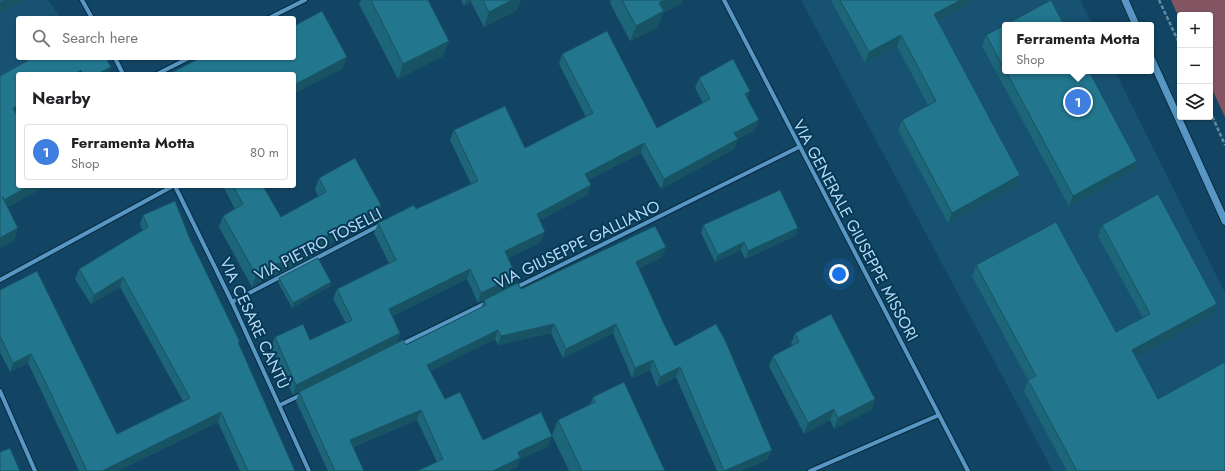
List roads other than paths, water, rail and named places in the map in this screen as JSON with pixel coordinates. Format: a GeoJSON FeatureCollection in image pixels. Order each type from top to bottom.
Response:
{"type":"FeatureCollection","features":[{"type":"Feature","properties":{"kind":"street"},"geometry":{"type":"LineString","coordinates":[[82,0],[91,16]]}},
{"type":"Feature","properties":{"kind":"street"},"geometry":{"type":"LineString","coordinates":[[273,16],[305,0]]}},
{"type":"Feature","properties":{"kind":"street","name":"VIA GENERALE GIUSEPPE MISSORI"},"geometry":{"type":"LineString","coordinates":[[724,0],[968,471]]}},
{"type":"Feature","properties":{"kind":"street"},"geometry":{"type":"LineString","coordinates":[[1125,0],[1135,22]]}},
{"type":"Feature","properties":{"kind":"street"},"geometry":{"type":"LineString","coordinates":[[115,60],[123,72]]}},
{"type":"Feature","properties":{"kind":"street"},"geometry":{"type":"LineString","coordinates":[[161,72],[185,60]]}},
{"type":"Feature","properties":{"kind":"street"},"geometry":{"type":"LineString","coordinates":[[1154,65],[1225,220]]}},
{"type":"Feature","properties":{"kind":"street","name":"VIA GIUSEPPE GALLIANO"},"geometry":{"type":"LineString","coordinates":[[508,292],[799,147]]}},
{"type":"Feature","properties":{"kind":"street"},"geometry":{"type":"LineString","coordinates":[[0,280],[170,188]]}},
{"type":"Feature","properties":{"kind":"street","name":"VIA CESARE CANTÙ"},"geometry":{"type":"LineString","coordinates":[[175,188],[232,302],[309,471]]}},
{"type":"Feature","properties":{"kind":"street","name":"VIA PIETRO TOSELLI"},"geometry":{"type":"LineString","coordinates":[[232,302],[386,222]]}},
{"type":"Feature","properties":{"kind":"street","name":"VIA GIUSEPPE GALLIANO"},"geometry":{"type":"LineString","coordinates":[[394,349],[493,299]]}},
{"type":"Feature","properties":{"kind":"street"},"geometry":{"type":"LineString","coordinates":[[0,391],[35,471]]}},
{"type":"Feature","properties":{"kind":"street"},"geometry":{"type":"LineString","coordinates":[[280,405],[308,391]]}},
{"type":"Feature","properties":{"kind":"street"},"geometry":{"type":"LineString","coordinates":[[810,471],[939,415]]}},
{"type":"Feature","properties":{"kind":"place","name":"Ferramenta Motta"},"geometry":{"type":"Point","coordinates":[1078,102]}}]}
